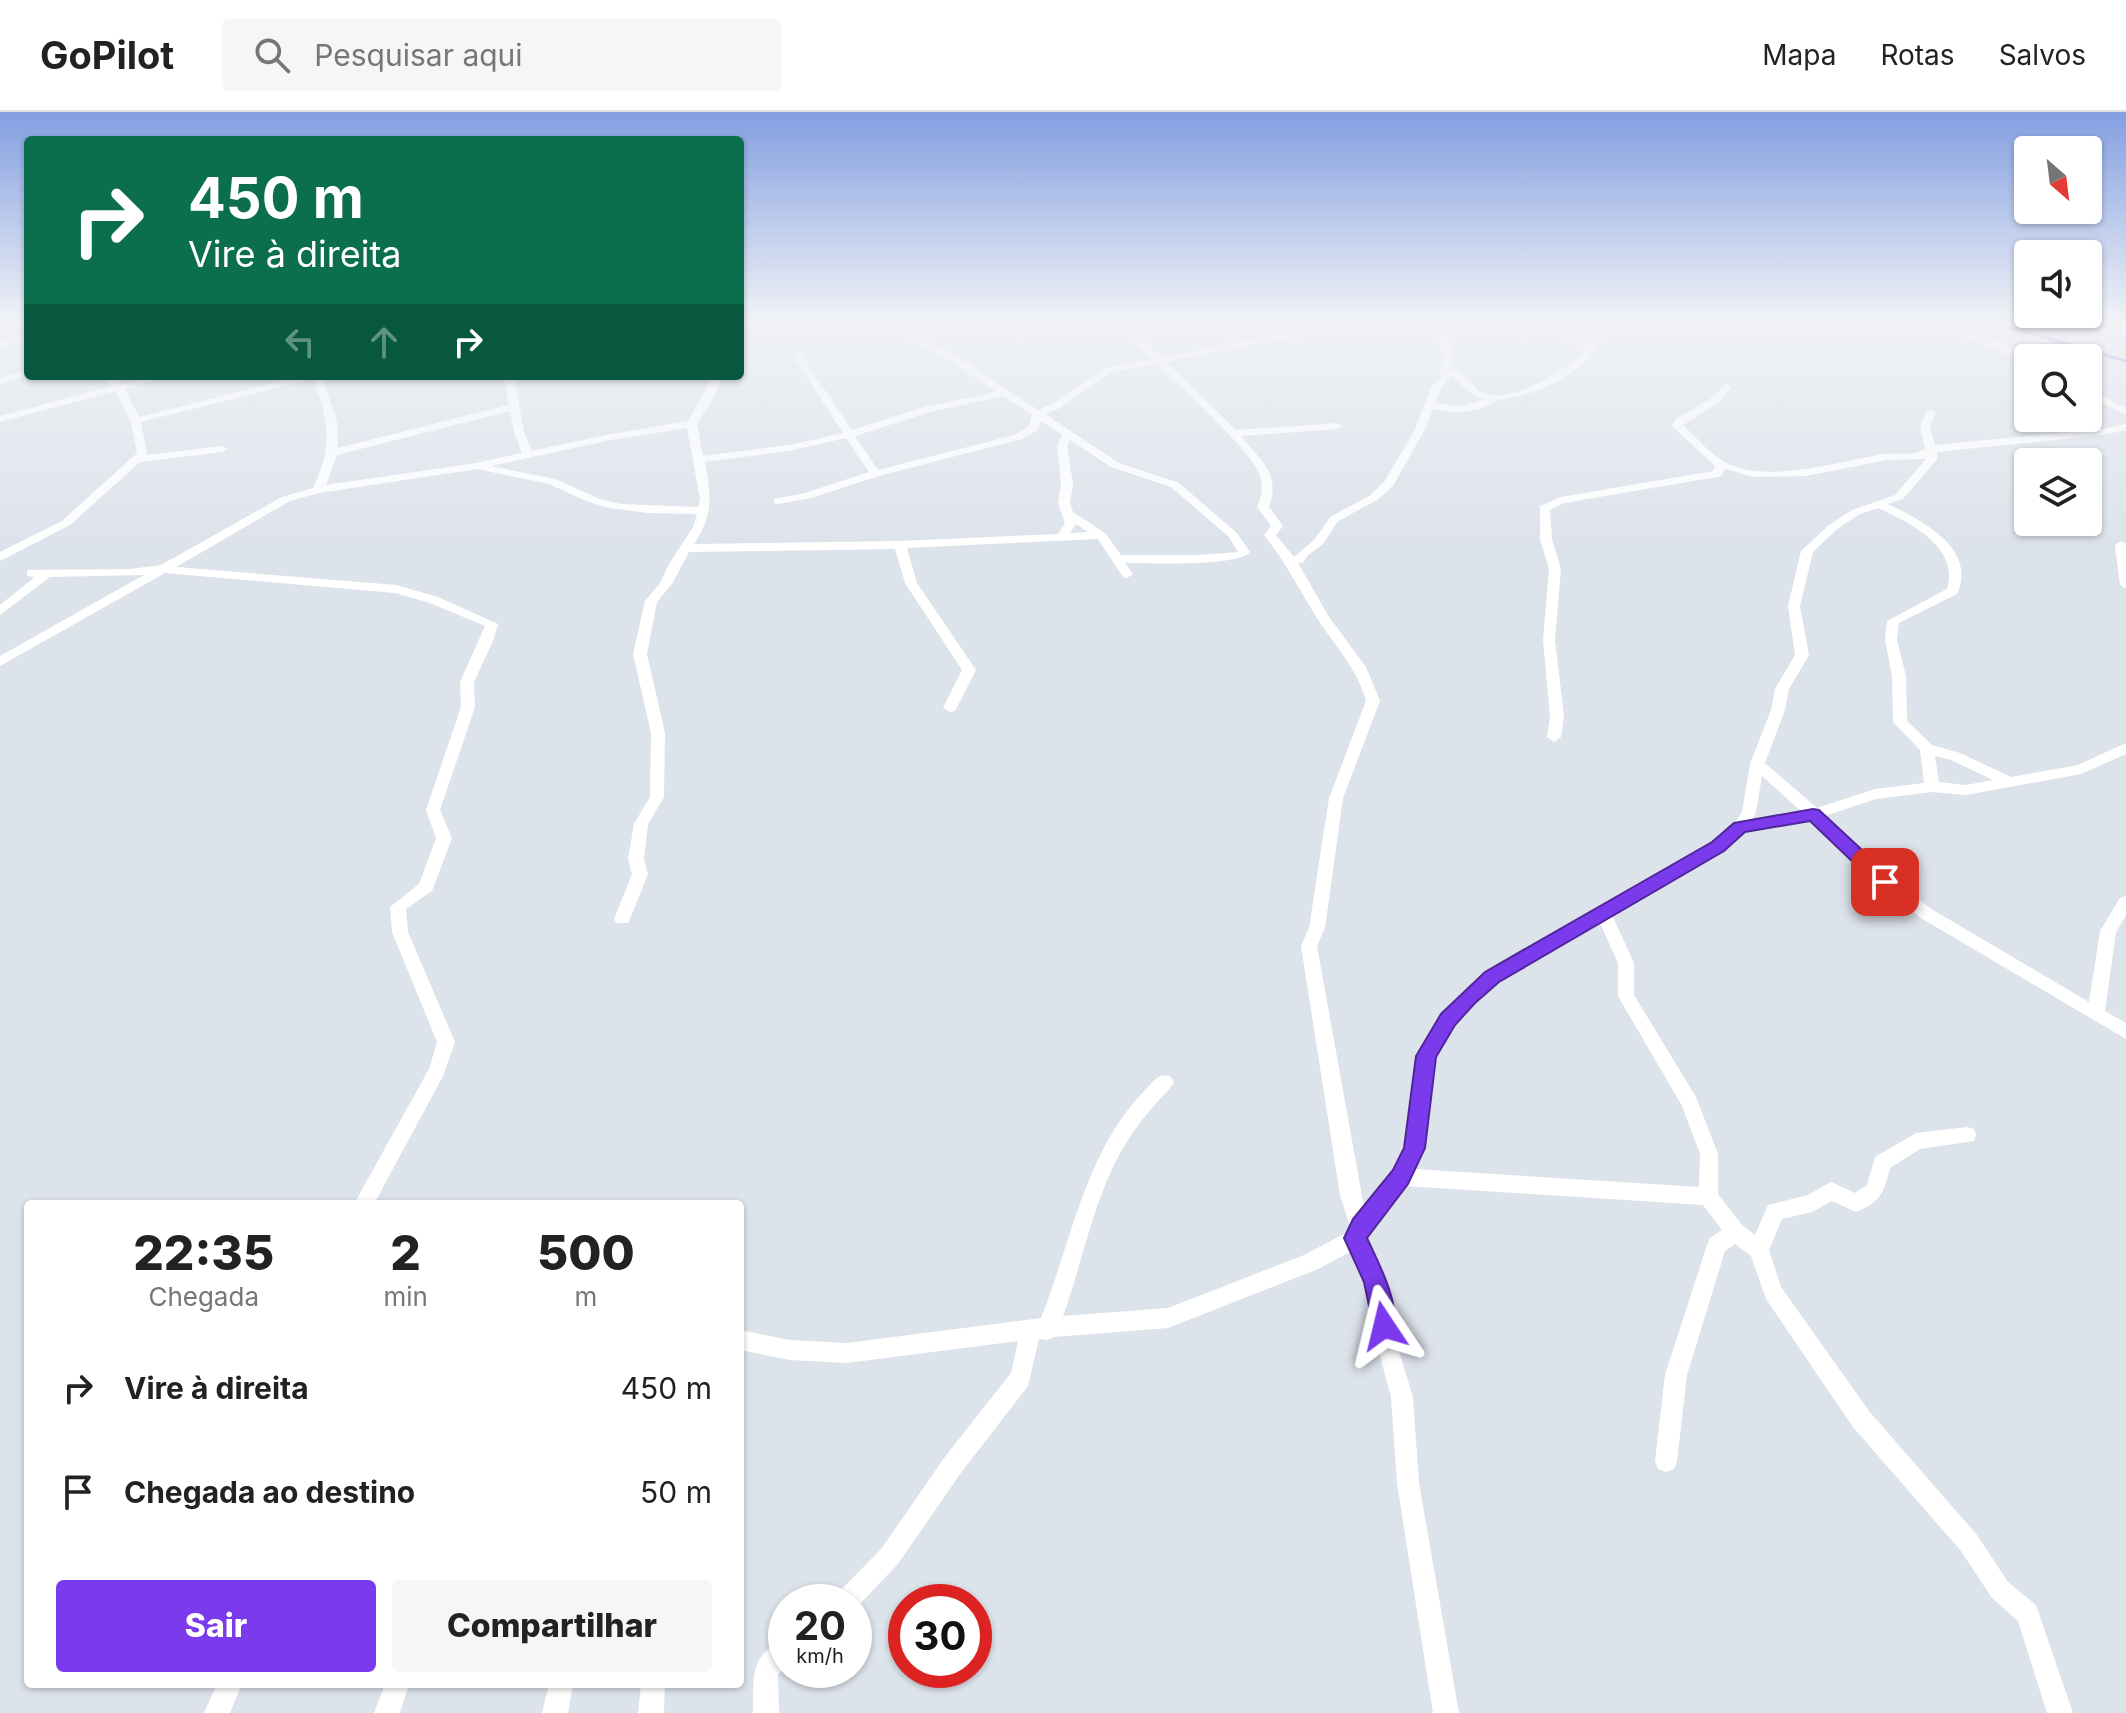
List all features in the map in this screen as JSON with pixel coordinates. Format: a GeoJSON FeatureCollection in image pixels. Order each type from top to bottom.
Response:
{"type":"FeatureCollection","features":[{"type":"Feature","properties":{"kind":"street"},"geometry":{"type":"LineString","coordinates":[[0,419],[88,395]]}},
{"type":"Feature","properties":{"kind":"street"},"geometry":{"type":"LineString","coordinates":[[0,557],[66,523],[121,470],[137,459],[143,450],[123,395]]}},
{"type":"Feature","properties":{"kind":"street"},"geometry":{"type":"LineString","coordinates":[[134,421],[240,395]]}},
{"type":"Feature","properties":{"kind":"street"},"geometry":{"type":"LineString","coordinates":[[318,490],[335,452],[324,395]]}},
{"type":"Feature","properties":{"kind":"street"},"geometry":{"type":"LineString","coordinates":[[511,395],[528,455]]}},
{"type":"Feature","properties":{"kind":"street"},"geometry":{"type":"LineString","coordinates":[[622,919],[640,874],[636,859],[641,824],[657,797],[658,733],[640,654],[651,601],[666,584],[699,527],[706,499],[692,424],[710,395]]}},
{"type":"Feature","properties":{"kind":"street"},"geometry":{"type":"LineString","coordinates":[[822,395],[875,474]]}},
{"type":"Feature","properties":{"kind":"street"},"geometry":{"type":"LineString","coordinates":[[697,460],[789,448],[847,435],[928,409],[996,395]]}},
{"type":"Feature","properties":{"kind":"street"},"geometry":{"type":"LineString","coordinates":[[1007,395],[1115,465],[1175,485],[1233,535],[1244,552],[1241,555],[1199,559],[1120,559]]}},
{"type":"Feature","properties":{"kind":"street"},"geometry":{"type":"LineString","coordinates":[[1037,414],[1056,406],[1071,395]]}},
{"type":"Feature","properties":{"kind":"street"},"geometry":{"type":"LineString","coordinates":[[1195,395],[1233,433],[1265,472],[1269,490],[1263,507],[1277,526],[1270,535],[1293,561],[1317,607],[1370,684],[1373,701],[1336,798],[1317,928],[1309,946],[1350,1195],[1358,1232],[1376,1281],[1388,1348],[1402,1397],[1408,1483],[1446,1713]]}},
{"type":"Feature","properties":{"kind":"street"},"geometry":{"type":"LineString","coordinates":[[1293,561],[1300,559],[1319,541],[1334,519],[1373,498],[1389,484],[1407,456],[1433,395]]}},
{"type":"Feature","properties":{"kind":"street"},"geometry":{"type":"LineString","coordinates":[[1480,395],[1507,395]]}},
{"type":"Feature","properties":{"kind":"street"},"geometry":{"type":"LineString","coordinates":[[1719,395],[1677,425],[1721,465],[1754,474],[1792,475],[1887,457],[1923,456],[1931,449],[2126,427]]}},
{"type":"Feature","properties":{"kind":"street"},"geometry":{"type":"LineString","coordinates":[[1428,405],[1452,409],[1478,407],[1494,397]]}},
{"type":"Feature","properties":{"kind":"street"},"geometry":{"type":"LineString","coordinates":[[2102,399],[2126,412]]}},
{"type":"Feature","properties":{"kind":"street"},"geometry":{"type":"LineString","coordinates":[[335,452],[513,407]]}},
{"type":"Feature","properties":{"kind":"street"},"geometry":{"type":"LineString","coordinates":[[744,1341],[790,1350],[847,1353],[1168,1318],[1311,1262],[1358,1232],[1401,1177],[1414,1148],[1426,1056],[1448,1019],[1492,977],[1718,847],[1740,827],[1749,812],[1757,764],[1778,710],[1782,689],[1802,655],[1802,637],[1794,606],[1807,551],[1833,527],[1876,503],[1899,497],[1933,457],[1925,426],[1931,413]]}},
{"type":"Feature","properties":{"kind":"street"},"geometry":{"type":"LineString","coordinates":[[778,501],[807,496],[875,474],[1018,437],[1034,428],[1037,414]]}},
{"type":"Feature","properties":{"kind":"street"},"geometry":{"type":"LineString","coordinates":[[0,662],[286,499],[318,490],[476,466],[606,438],[692,424]]}},
{"type":"Feature","properties":{"kind":"street"},"geometry":{"type":"LineString","coordinates":[[1233,433],[1338,426]]}},
{"type":"Feature","properties":{"kind":"street"},"geometry":{"type":"LineString","coordinates":[[1061,538],[1071,523],[1064,503],[1067,484],[1062,446],[1068,432]]}},
{"type":"Feature","properties":{"kind":"street"},"geometry":{"type":"LineString","coordinates":[[137,459],[223,449]]}},
{"type":"Feature","properties":{"kind":"street"},"geometry":{"type":"LineString","coordinates":[[1554,737],[1557,716],[1549,631],[1555,569],[1546,539],[1544,508],[1561,500],[1717,474],[1721,465]]}},
{"type":"Feature","properties":{"kind":"street"},"geometry":{"type":"LineString","coordinates":[[476,466],[553,482],[593,500],[628,509],[644,512],[701,510]]}},
{"type":"Feature","properties":{"kind":"street"},"geometry":{"type":"LineString","coordinates":[[1899,497],[1910,507],[1907,517]]}},
{"type":"Feature","properties":{"kind":"street"},"geometry":{"type":"LineString","coordinates":[[1876,503],[1907,517],[1952,552],[1957,576],[1953,591],[1896,618],[1892,625],[1891,640],[1900,687],[1900,722],[1927,749],[1955,756],[2009,782]]}},
{"type":"Feature","properties":{"kind":"street"},"geometry":{"type":"LineString","coordinates":[[1066,513],[1101,535],[1120,559],[1127,574]]}},
{"type":"Feature","properties":{"kind":"street"},"geometry":{"type":"LineString","coordinates":[[687,548],[900,545],[1101,535]]}},
{"type":"Feature","properties":{"kind":"street"},"geometry":{"type":"LineString","coordinates":[[900,545],[911,583],[969,670],[950,708]]}},
{"type":"Feature","properties":{"kind":"street"},"geometry":{"type":"LineString","coordinates":[[2121,545],[2126,585]]}},
{"type":"Feature","properties":{"kind":"street"},"geometry":{"type":"LineString","coordinates":[[0,611],[39,573],[130,573],[161,569],[396,589],[434,600],[492,624],[467,682],[468,707],[433,810],[444,838],[426,887],[398,907],[400,932],[446,1042],[437,1071],[366,1200]]}},
{"type":"Feature","properties":{"kind":"street"},"geometry":{"type":"LineString","coordinates":[[1740,827],[1813,815],[1875,794],[1932,787],[1966,790],[2081,769],[2126,748]]}},
{"type":"Feature","properties":{"kind":"street"},"geometry":{"type":"LineString","coordinates":[[1927,749],[1932,787]]}},
{"type":"Feature","properties":{"kind":"street"},"geometry":{"type":"LineString","coordinates":[[1757,764],[1872,872],[1927,914],[2126,1032]]}},
{"type":"Feature","properties":{"kind":"street"},"geometry":{"type":"LineString","coordinates":[[2096,1014],[2108,931],[2126,902]]}},
{"type":"Feature","properties":{"kind":"street"},"geometry":{"type":"LineString","coordinates":[[1603,912],[1626,963],[1626,996],[1690,1103],[1709,1154],[1708,1196],[1735,1232],[1759,1250],[1773,1292],[1861,1419],[1969,1543],[2000,1590],[2028,1613],[2060,1713]]}},
{"type":"Feature","properties":{"kind":"street"},"geometry":{"type":"LineString","coordinates":[[863,1584],[890,1556],[952,1466],[1020,1378],[1118,1135],[1148,1097],[1165,1082]]}},
{"type":"Feature","properties":{"kind":"street"},"geometry":{"type":"LineString","coordinates":[[1759,1250],[1775,1211],[1812,1203],[1831,1191],[1856,1203],[1875,1190],[1882,1163],[1916,1141],[1967,1135]]}},
{"type":"Feature","properties":{"kind":"street"},"geometry":{"type":"LineString","coordinates":[[1401,1177],[1708,1196]]}},
{"type":"Feature","properties":{"kind":"street"},"geometry":{"type":"LineString","coordinates":[[1666,1461],[1676,1375],[1691,1322],[1717,1245],[1735,1232]]}},
{"type":"Feature","properties":{"kind":"street"},"geometry":{"type":"LineString","coordinates":[[766,1713],[768,1666]]}},
{"type":"Feature","properties":{"kind":"street"},"geometry":{"type":"LineString","coordinates":[[217,1713],[228,1688]]}},
{"type":"Feature","properties":{"kind":"street"},"geometry":{"type":"LineString","coordinates":[[387,1713],[396,1688]]}},
{"type":"Feature","properties":{"kind":"street"},"geometry":{"type":"LineString","coordinates":[[555,1713],[560,1688]]}},
{"type":"Feature","properties":{"kind":"street"},"geometry":{"type":"LineString","coordinates":[[651,1713],[653,1688]]}},
{"type":"Feature","properties":{"kind":"route"},"geometry":{"type":"LineString","coordinates":[[1384,1326],[1376,1281],[1356,1238],[1360,1226],[1401,1177],[1414,1148],[1426,1056],[1448,1019],[1468,998],[1492,977],[1718,847],[1740,827],[1813,815],[1885,882]]}}]}
